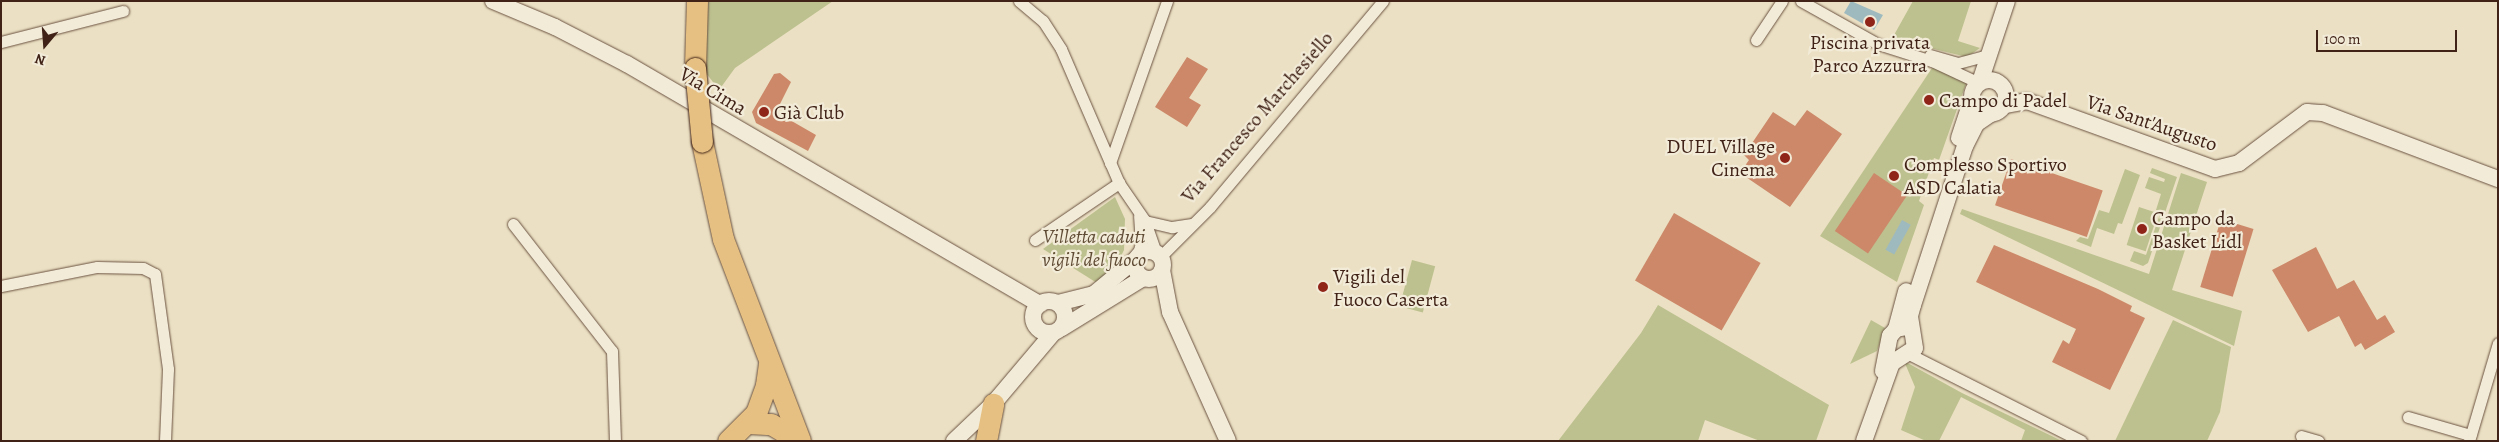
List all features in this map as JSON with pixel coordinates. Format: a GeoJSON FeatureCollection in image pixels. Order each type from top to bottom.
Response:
{"type":"FeatureCollection","features":[{"type":"Feature","properties":{"kind":"highway"},"geometry":{"type":"LineString","coordinates":[[697,1],[695,68],[702,142],[723,239],[799,441]]}},
{"type":"Feature","properties":{"kind":"highway"},"geometry":{"type":"LineString","coordinates":[[728,441],[749,424],[766,385],[769,361]]}},
{"type":"Feature","properties":{"kind":"highway"},"geometry":{"type":"LineString","coordinates":[[986,441],[993,404]]}},
{"type":"Feature","properties":{"kind":"highway"},"geometry":{"type":"LineString","coordinates":[[749,424],[771,424],[799,441]]}},
{"type":"Feature","properties":{"kind":"street","name":"Via Cima"},"geometry":{"type":"LineString","coordinates":[[493,1],[555,27],[626,64],[1010,290],[1036,317]]}},
{"type":"Feature","properties":{"kind":"street"},"geometry":{"type":"LineString","coordinates":[[1019,1],[1043,21],[1061,49],[1119,183],[1142,218],[1159,260],[1170,312],[1228,441]]}},
{"type":"Feature","properties":{"kind":"street"},"geometry":{"type":"LineString","coordinates":[[1110,162],[1167,1]]}},
{"type":"Feature","properties":{"kind":"street","name":"Via Francesco Marchesiello"},"geometry":{"type":"LineString","coordinates":[[1159,260],[1383,1]]}},
{"type":"Feature","properties":{"kind":"street"},"geometry":{"type":"LineString","coordinates":[[1756,40],[1782,1]]}},
{"type":"Feature","properties":{"kind":"street"},"geometry":{"type":"LineString","coordinates":[[1801,1],[1878,44],[1906,53],[1979,83],[1990,80],[2000,83]]}},
{"type":"Feature","properties":{"kind":"street"},"geometry":{"type":"LineString","coordinates":[[2007,1],[1893,335],[1895,352],[1899,356],[1932,364],[2081,441]]}},
{"type":"Feature","properties":{"kind":"street"},"geometry":{"type":"LineString","coordinates":[[1857,441],[1899,356],[1916,348],[1916,337],[1911,312],[1958,166],[1976,124],[2005,105],[2007,95],[2000,83],[1996,68],[2015,1]]}},
{"type":"Feature","properties":{"kind":"street"},"geometry":{"type":"LineString","coordinates":[[1,42],[122,11]]}},
{"type":"Feature","properties":{"kind":"street"},"geometry":{"type":"LineString","coordinates":[[1906,53],[1915,51],[1958,63],[1988,55]]}},
{"type":"Feature","properties":{"kind":"street"},"geometry":{"type":"LineString","coordinates":[[1972,100],[1980,112],[1989,115]]}},
{"type":"Feature","properties":{"kind":"street","name":"Via Sant'Augusto"},"geometry":{"type":"LineString","coordinates":[[2005,105],[2027,101],[2215,169],[2239,163],[2307,112],[2323,113],[2498,179]]}},
{"type":"Feature","properties":{"kind":"street"},"geometry":{"type":"LineString","coordinates":[[1035,240],[1119,183]]}},
{"type":"Feature","properties":{"kind":"street"},"geometry":{"type":"LineString","coordinates":[[1142,218],[1172,227],[1192,224]]}},
{"type":"Feature","properties":{"kind":"street"},"geometry":{"type":"LineString","coordinates":[[1142,218],[1141,242],[1136,259],[1136,272],[1144,279],[1170,312]]}},
{"type":"Feature","properties":{"kind":"street"},"geometry":{"type":"LineString","coordinates":[[513,224],[612,351],[615,441]]}},
{"type":"Feature","properties":{"kind":"street"},"geometry":{"type":"LineString","coordinates":[[1036,317],[1058,304],[1094,294],[1147,251],[1159,260]]}},
{"type":"Feature","properties":{"kind":"street"},"geometry":{"type":"LineString","coordinates":[[1057,331],[1144,279],[1157,276],[1159,260]]}},
{"type":"Feature","properties":{"kind":"street"},"geometry":{"type":"LineString","coordinates":[[1,286],[97,267],[143,268],[155,274],[168,370],[165,441]]}},
{"type":"Feature","properties":{"kind":"street"},"geometry":{"type":"LineString","coordinates":[[954,441],[993,404],[1057,331],[1065,315],[1058,304]]}},
{"type":"Feature","properties":{"kind":"street"},"geometry":{"type":"LineString","coordinates":[[1036,317],[1057,331]]}},
{"type":"Feature","properties":{"kind":"street"},"geometry":{"type":"LineString","coordinates":[[1033,359],[1036,317]]}},
{"type":"Feature","properties":{"kind":"street"},"geometry":{"type":"LineString","coordinates":[[1893,335],[1905,327],[1916,337],[1932,364]]}},
{"type":"Feature","properties":{"kind":"street"},"geometry":{"type":"LineString","coordinates":[[2408,417],[2469,438],[2498,343]]}},
{"type":"Feature","properties":{"kind":"street"},"geometry":{"type":"LineString","coordinates":[[1864,441],[1899,356]]}},
{"type":"Feature","properties":{"kind":"street"},"geometry":{"type":"LineString","coordinates":[[2301,436],[2318,441]]}},
{"type":"Feature","properties":{"kind":"green space"},"geometry":{"type":"Polygon","coordinates":[[[705,1],[833,1],[735,68],[719,90],[703,69],[705,1]]]}},
{"type":"Feature","properties":{"kind":"green space"},"geometry":{"type":"Polygon","coordinates":[[[1913,1],[1971,1],[1958,41],[1980,48],[1967,57],[1909,43],[1889,44],[1913,1]]]}},
{"type":"Feature","properties":{"kind":"green space","name":"Complesso Sportivo ASD Calatia"},"geometry":{"type":"Polygon","coordinates":[[[1934,65],[1967,81],[1939,160],[1934,158],[1919,201],[1924,205],[1897,282],[1820,236],[1934,65]]]}},
{"type":"Feature","properties":{"kind":"green space"},"geometry":{"type":"Polygon","coordinates":[[[2152,168],[2177,177],[2148,263],[2143,266],[2130,261],[2134,251],[2146,255],[2161,211],[2156,210],[2161,194],[2145,188],[2149,177],[2164,182],[2165,179],[2150,173],[2152,168]]]}},
{"type":"Feature","properties":{"kind":"green space"},"geometry":{"type":"Polygon","coordinates":[[[2125,169],[2140,175],[2122,224],[2118,223],[2114,234],[2097,228],[2091,247],[2076,241],[2080,237],[2088,239],[2099,210],[2109,213],[2125,169]]]}},
{"type":"Feature","properties":{"kind":"green space"},"geometry":{"type":"Polygon","coordinates":[[[2181,173],[2207,182],[2172,290],[2242,311],[2234,346],[1960,214],[1962,209],[2149,274],[2181,173]]]}},
{"type":"Feature","properties":{"kind":"green space","name":"Villetta caduti vigili del fuoco"},"geometry":{"type":"Polygon","coordinates":[[[1115,197],[1125,219],[1124,250],[1114,270],[1097,283],[1043,249],[1115,197]]]}},
{"type":"Feature","properties":{"kind":"green space","name":"Campo da Basket Lidl"},"geometry":{"type":"Polygon","coordinates":[[[2139,207],[2158,213],[2146,251],[2127,245],[2139,207]]]}},
{"type":"Feature","properties":{"kind":"green space"},"geometry":{"type":"Polygon","coordinates":[[[1412,260],[1435,266],[1423,313],[1400,306],[1412,260]]]}},
{"type":"Feature","properties":{"kind":"green space"},"geometry":{"type":"Polygon","coordinates":[[[1658,305],[1829,405],[1816,441],[1760,441],[1705,420],[1698,441],[1558,441],[1641,333],[1658,305]]]}},
{"type":"Feature","properties":{"kind":"green space"},"geometry":{"type":"Polygon","coordinates":[[[1871,320],[1885,328],[1877,351],[1850,364],[1871,320]]]}},
{"type":"Feature","properties":{"kind":"green space"},"geometry":{"type":"Polygon","coordinates":[[[2173,320],[2231,347],[2220,412],[2207,441],[2115,441],[2173,320]]]}},
{"type":"Feature","properties":{"kind":"green space"},"geometry":{"type":"Polygon","coordinates":[[[1904,361],[1962,393],[2062,441],[2021,441],[2025,430],[1961,397],[1939,441],[1926,441],[1901,430],[1915,387],[1904,361]]]}},
{"type":"Feature","properties":{"kind":"water","name":"Piscina privata Parco Azzurra"},"geometry":{"type":"Polygon","coordinates":[[[1851,1],[1883,15],[1874,30],[1844,13],[1851,1]]]}},
{"type":"Feature","properties":{"kind":"water"},"geometry":{"type":"Polygon","coordinates":[[[1902,220],[1911,225],[1894,255],[1886,250],[1902,220]]]}},
{"type":"Feature","properties":{"kind":"building"},"geometry":{"type":"Polygon","coordinates":[[[1187,57],[1208,69],[1189,98],[1201,105],[1187,127],[1155,107],[1187,57]]]}},
{"type":"Feature","properties":{"kind":"building","name":"Già Club"},"geometry":{"type":"Polygon","coordinates":[[[780,73],[791,82],[776,112],[816,135],[808,151],[756,123],[752,112],[774,74],[780,73]]]}},
{"type":"Feature","properties":{"kind":"building","name":"DUEL Village Cinema"},"geometry":{"type":"Polygon","coordinates":[[[1807,110],[1842,134],[1790,207],[1740,173],[1749,160],[1744,155],[1773,112],[1795,126],[1807,110]]]}},
{"type":"Feature","properties":{"kind":"building"},"geometry":{"type":"Polygon","coordinates":[[[2011,159],[2103,191],[2087,237],[1995,205],[2011,159]]]}},
{"type":"Feature","properties":{"kind":"building"},"geometry":{"type":"Polygon","coordinates":[[[1874,173],[1907,195],[1868,253],[1835,231],[1874,173]]]}},
{"type":"Feature","properties":{"kind":"building"},"geometry":{"type":"Polygon","coordinates":[[[1674,213],[1761,263],[1722,331],[1635,281],[1674,213]]]}},
{"type":"Feature","properties":{"kind":"building"},"geometry":{"type":"Polygon","coordinates":[[[2221,219],[2254,229],[2233,297],[2200,287],[2221,219]]]}},
{"type":"Feature","properties":{"kind":"building"},"geometry":{"type":"Polygon","coordinates":[[[1994,245],[2098,289],[2132,306],[2130,311],[2145,318],[2110,390],[2052,362],[2063,340],[2069,344],[2076,329],[1976,282],[1994,245]]]}},
{"type":"Feature","properties":{"kind":"building"},"geometry":{"type":"Polygon","coordinates":[[[2316,247],[2337,289],[2354,280],[2377,320],[2385,315],[2395,332],[2365,350],[2361,343],[2355,347],[2339,316],[2308,332],[2272,270],[2316,247]]]}},
{"type":"Feature","properties":{"kind":"place","name":"Piscina privata Parco Azzurra"},"geometry":{"type":"Point","coordinates":[1870,22]}},
{"type":"Feature","properties":{"kind":"place","name":"Campo di Padel"},"geometry":{"type":"Point","coordinates":[1929,100]}},
{"type":"Feature","properties":{"kind":"place","name":"Già Club"},"geometry":{"type":"Point","coordinates":[764,112]}},
{"type":"Feature","properties":{"kind":"place","name":"DUEL Village Cinema"},"geometry":{"type":"Point","coordinates":[1785,158]}},
{"type":"Feature","properties":{"kind":"place","name":"Complesso Sportivo ASD Calatia"},"geometry":{"type":"Point","coordinates":[1894,176]}},
{"type":"Feature","properties":{"kind":"place","name":"Campo da Basket Lidl"},"geometry":{"type":"Point","coordinates":[2142,229]}},
{"type":"Feature","properties":{"kind":"place","name":"Vigili del Fuoco Caserta"},"geometry":{"type":"Point","coordinates":[1323,287]}}]}
